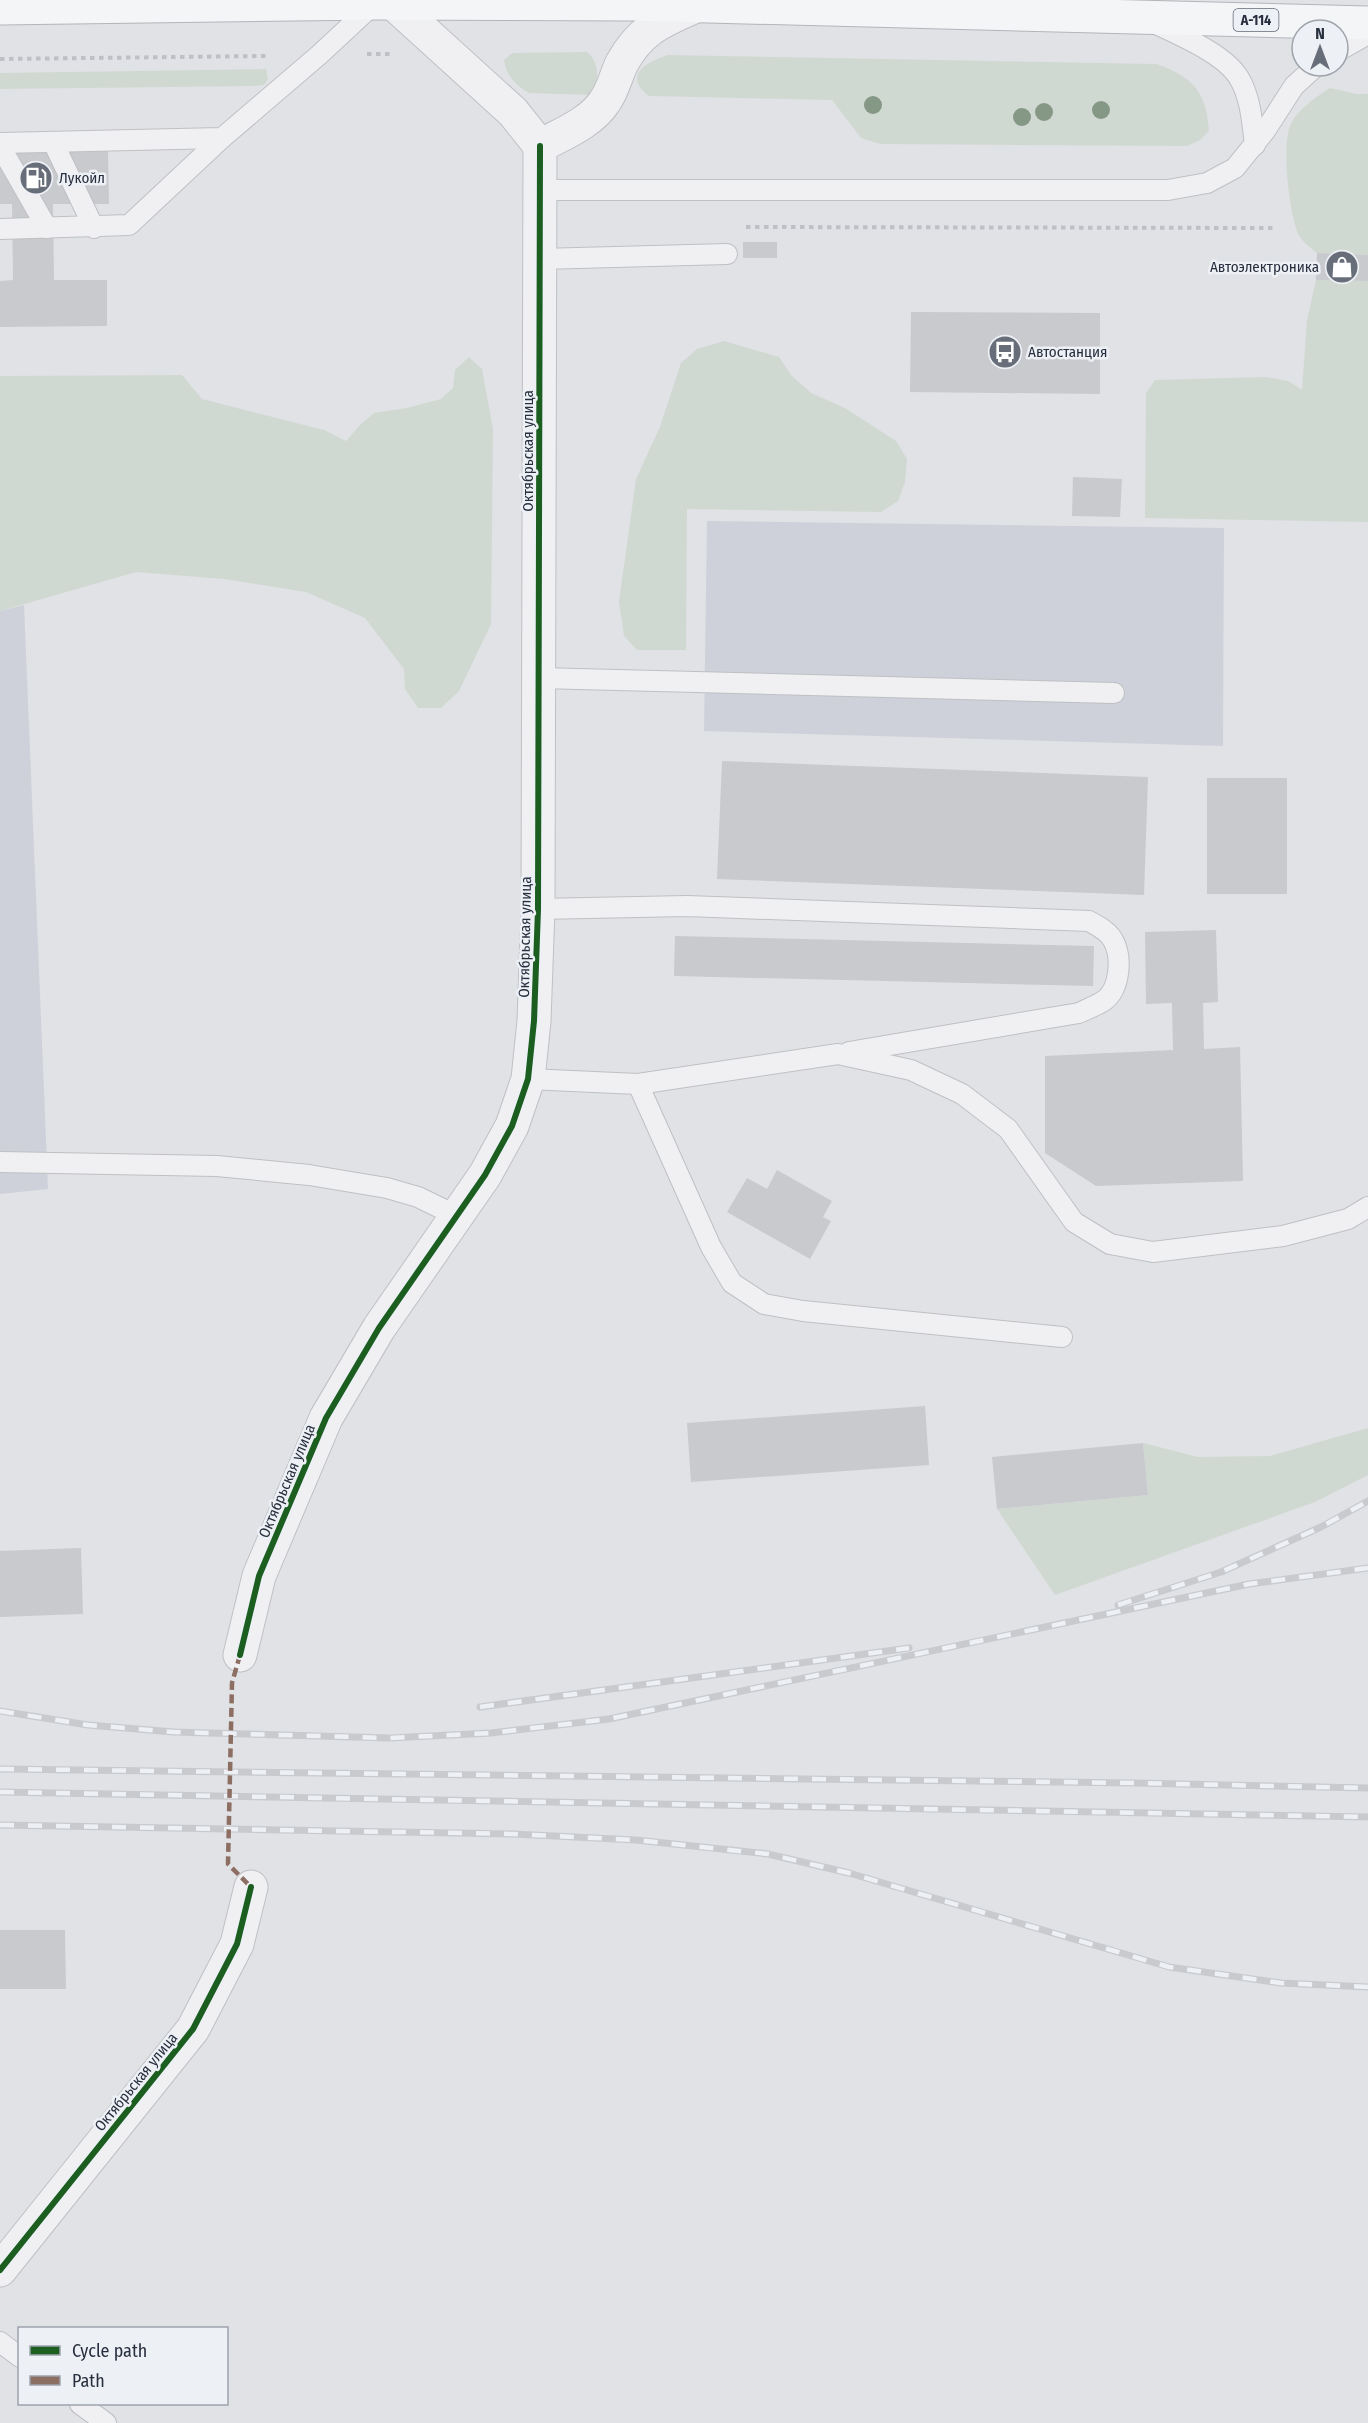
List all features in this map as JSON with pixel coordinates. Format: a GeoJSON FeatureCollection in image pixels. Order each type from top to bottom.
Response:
{"type":"FeatureCollection","features":[{"type":"Feature","properties":{"kind":"highway","name":"А-114"},"geometry":{"type":"LineString","coordinates":[[0,8],[384,3],[698,5],[1368,22]]}},
{"type":"Feature","properties":{"kind":"street"},"geometry":{"type":"LineString","coordinates":[[384,3],[513,112],[540,146],[590,117],[598,109],[605,101],[622,64],[635,43],[653,26],[698,5]]}},
{"type":"Feature","properties":{"kind":"street","name":"Октябрьская улица"},"geometry":{"type":"LineString","coordinates":[[240,1654],[259,1576],[326,1418],[379,1328],[485,1175],[512,1126],[528,1079],[534,1021],[538,909],[540,146]]}},
{"type":"Feature","properties":{"kind":"street","name":"Октябрьская улица"},"geometry":{"type":"LineString","coordinates":[[0,2270],[193,2029],[237,1944],[251,1887]]}},
{"type":"Feature","properties":{"kind":"lane"},"geometry":{"type":"LineString","coordinates":[[0,229],[94,228],[129,225],[222,138],[384,3]]}},
{"type":"Feature","properties":{"kind":"lane"},"geometry":{"type":"LineString","coordinates":[[1144,17],[1210,50],[1238,76],[1250,107],[1255,145]]}},
{"type":"Feature","properties":{"kind":"lane"},"geometry":{"type":"LineString","coordinates":[[1350,44],[1368,34]]}},
{"type":"Feature","properties":{"kind":"lane"},"geometry":{"type":"LineString","coordinates":[[540,190],[1168,190],[1207,183],[1235,168],[1255,145],[1294,86],[1303,78]]}},
{"type":"Feature","properties":{"kind":"lane"},"geometry":{"type":"LineString","coordinates":[[47,228],[0,144],[222,138]]}},
{"type":"Feature","properties":{"kind":"lane"},"geometry":{"type":"LineString","coordinates":[[53,142],[94,228]]}},
{"type":"Feature","properties":{"kind":"lane"},"geometry":{"type":"LineString","coordinates":[[540,259],[727,254]]}},
{"type":"Feature","properties":{"kind":"lane"},"geometry":{"type":"LineString","coordinates":[[539,678],[1114,693]]}},
{"type":"Feature","properties":{"kind":"lane"},"geometry":{"type":"LineString","coordinates":[[528,1079],[638,1084],[838,1054],[1079,1013],[1106,999],[1115,984],[1119,962],[1114,941],[1103,929],[1089,921],[687,906],[538,909]]}},
{"type":"Feature","properties":{"kind":"lane"},"geometry":{"type":"LineString","coordinates":[[838,1054],[911,1070],[962,1094],[1008,1129],[1074,1222],[1110,1244],[1153,1252],[1283,1236],[1348,1219],[1368,1207]]}},
{"type":"Feature","properties":{"kind":"lane"},"geometry":{"type":"LineString","coordinates":[[638,1084],[711,1247],[732,1282],[764,1304],[803,1311],[1062,1337]]}},
{"type":"Feature","properties":{"kind":"lane"},"geometry":{"type":"LineString","coordinates":[[0,1162],[217,1167],[309,1175],[387,1188],[418,1197],[457,1216]]}},
{"type":"Feature","properties":{"kind":"lane"},"geometry":{"type":"LineString","coordinates":[[0,2342],[18,2356]]}},
{"type":"Feature","properties":{"kind":"lane"},"geometry":{"type":"LineString","coordinates":[[83,2405],[106,2423]]}},
{"type":"Feature","properties":{"kind":"path"},"geometry":{"type":"LineString","coordinates":[[0,59],[401,55]]}},
{"type":"Feature","properties":{"kind":"path"},"geometry":{"type":"LineString","coordinates":[[727,254],[725,227],[1275,228]]}},
{"type":"Feature","properties":{"kind":"shaded area"},"geometry":{"type":"Polygon","coordinates":[[[587,52],[594,60],[597,70],[595,91],[591,95],[529,93],[512,80],[504,60],[512,53],[587,52]]]}},
{"type":"Feature","properties":{"kind":"shaded area"},"geometry":{"type":"Polygon","coordinates":[[[667,55],[1156,64],[1180,74],[1196,88],[1205,106],[1209,131],[1200,140],[1187,146],[880,144],[861,138],[832,100],[649,96],[641,89],[637,76],[645,66],[667,55]]]}},
{"type":"Feature","properties":{"kind":"shaded area"},"geometry":{"type":"Polygon","coordinates":[[[266,69],[268,79],[264,85],[255,86],[0,89],[0,73],[266,69]]]}},
{"type":"Feature","properties":{"kind":"shaded area"},"geometry":{"type":"Polygon","coordinates":[[[1330,88],[1356,94],[1368,94],[1368,255],[1317,253],[1300,237],[1293,215],[1287,165],[1290,126],[1302,109],[1330,88]]]}},
{"type":"Feature","properties":{"kind":"shaded area"},"geometry":{"type":"Polygon","coordinates":[[[1316,280],[1368,281],[1368,522],[1145,518],[1146,393],[1155,380],[1265,377],[1288,381],[1302,390],[1307,320],[1316,280]]]}},
{"type":"Feature","properties":{"kind":"shaded area"},"geometry":{"type":"Polygon","coordinates":[[[724,341],[779,357],[791,375],[811,393],[845,408],[896,441],[907,459],[905,482],[898,501],[881,512],[687,509],[686,650],[637,650],[624,636],[619,602],[636,479],[660,427],[681,363],[697,349],[724,341]]]}},
{"type":"Feature","properties":{"kind":"shaded area"},"geometry":{"type":"Polygon","coordinates":[[[469,357],[482,369],[493,429],[491,624],[459,691],[441,708],[418,708],[405,689],[404,669],[365,618],[306,592],[224,579],[136,572],[0,611],[0,376],[182,375],[202,399],[324,430],[346,441],[374,413],[407,408],[441,399],[453,388],[455,370],[469,357]]]}},
{"type":"Feature","properties":{"kind":"shaded area"},"geometry":{"type":"Polygon","coordinates":[[[707,521],[1224,528],[1223,746],[704,731],[707,521]]]}},
{"type":"Feature","properties":{"kind":"shaded area"},"geometry":{"type":"Polygon","coordinates":[[[24,605],[48,1189],[0,1194],[0,611],[24,605]]]}},
{"type":"Feature","properties":{"kind":"shaded area"},"geometry":{"type":"Polygon","coordinates":[[[1368,1428],[1368,1475],[1315,1502],[1055,1595],[997,1509],[1148,1495],[1143,1443],[1198,1457],[1270,1456],[1368,1428]]]}},
{"type":"Feature","properties":{"kind":"building"},"geometry":{"type":"Polygon","coordinates":[[[108,150],[109,204],[53,204],[54,280],[107,280],[107,326],[0,327],[0,281],[13,280],[12,204],[0,204],[0,151],[108,150]]]}},
{"type":"Feature","properties":{"kind":"building"},"geometry":{"type":"Polygon","coordinates":[[[743,242],[777,242],[777,258],[743,258],[743,242]]]}},
{"type":"Feature","properties":{"kind":"building","name":"Автоэлектроника"},"geometry":{"type":"Polygon","coordinates":[[[1317,253],[1368,255],[1368,281],[1316,280],[1317,253]]]}},
{"type":"Feature","properties":{"kind":"building","name":"Автостанция"},"geometry":{"type":"Polygon","coordinates":[[[911,312],[1100,313],[1100,394],[910,392],[911,312]]]}},
{"type":"Feature","properties":{"kind":"building"},"geometry":{"type":"Polygon","coordinates":[[[1073,477],[1122,479],[1120,517],[1072,516],[1073,477]]]}},
{"type":"Feature","properties":{"kind":"building"},"geometry":{"type":"Polygon","coordinates":[[[722,761],[1148,777],[1144,895],[717,879],[722,761]]]}},
{"type":"Feature","properties":{"kind":"building"},"geometry":{"type":"Polygon","coordinates":[[[1207,778],[1287,778],[1287,894],[1207,894],[1207,778]]]}},
{"type":"Feature","properties":{"kind":"building"},"geometry":{"type":"Polygon","coordinates":[[[1216,930],[1218,1002],[1203,1003],[1204,1049],[1240,1047],[1243,1181],[1096,1186],[1045,1153],[1045,1056],[1173,1050],[1172,1003],[1146,1004],[1145,932],[1216,930]]]}},
{"type":"Feature","properties":{"kind":"building"},"geometry":{"type":"Polygon","coordinates":[[[675,936],[1094,946],[1093,986],[674,976],[675,936]]]}},
{"type":"Feature","properties":{"kind":"building"},"geometry":{"type":"Polygon","coordinates":[[[777,1170],[832,1201],[823,1217],[831,1221],[810,1259],[727,1212],[747,1178],[767,1189],[777,1170]]]}},
{"type":"Feature","properties":{"kind":"building"},"geometry":{"type":"Polygon","coordinates":[[[925,1406],[929,1465],[691,1482],[687,1423],[925,1406]]]}},
{"type":"Feature","properties":{"kind":"building"},"geometry":{"type":"Polygon","coordinates":[[[1143,1443],[1148,1495],[997,1509],[992,1457],[1143,1443]]]}},
{"type":"Feature","properties":{"kind":"building"},"geometry":{"type":"Polygon","coordinates":[[[81,1548],[83,1614],[0,1617],[0,1551],[81,1548]]]}},
{"type":"Feature","properties":{"kind":"building"},"geometry":{"type":"Polygon","coordinates":[[[0,1930],[65,1930],[66,1989],[0,1989],[0,1930]]]}},
{"type":"Feature","properties":{"kind":"railway"},"geometry":{"type":"LineString","coordinates":[[1118,1605],[1221,1572],[1321,1527],[1368,1501]]}},
{"type":"Feature","properties":{"kind":"railway"},"geometry":{"type":"LineString","coordinates":[[0,1711],[88,1725],[174,1732],[390,1738],[491,1733],[609,1719],[1249,1584],[1368,1568]]}},
{"type":"Feature","properties":{"kind":"railway"},"geometry":{"type":"LineString","coordinates":[[480,1707],[909,1648]]}},
{"type":"Feature","properties":{"kind":"railway"},"geometry":{"type":"LineString","coordinates":[[0,1769],[1368,1788]]}},
{"type":"Feature","properties":{"kind":"railway"},"geometry":{"type":"LineString","coordinates":[[0,1792],[1368,1817]]}},
{"type":"Feature","properties":{"kind":"railway"},"geometry":{"type":"LineString","coordinates":[[0,1825],[513,1834],[636,1840],[768,1854],[849,1873],[1169,1967],[1281,1983],[1368,1987]]}},
{"type":"Feature","properties":{"kind":"marked path"},"geometry":{"type":"LineString","coordinates":[[240,1655],[232,1683],[228,1864],[251,1887]]}},
{"type":"Feature","properties":{"kind":"cycle path"},"geometry":{"type":"LineString","coordinates":[[240,1655],[259,1576],[326,1418],[379,1328],[485,1175],[512,1126],[528,1079],[534,1021],[538,909],[540,146]]}},
{"type":"Feature","properties":{"kind":"cycle path"},"geometry":{"type":"LineString","coordinates":[[0,2270],[193,2029],[237,1944],[251,1887]]}},
{"type":"Feature","properties":{"kind":"place","name":"Лукойл"},"geometry":{"type":"Point","coordinates":[36,178]}},
{"type":"Feature","properties":{"kind":"place","name":"Автоэлектроника"},"geometry":{"type":"Point","coordinates":[1342,267]}},
{"type":"Feature","properties":{"kind":"place","name":"Автостанция"},"geometry":{"type":"Point","coordinates":[1005,352]}}]}
